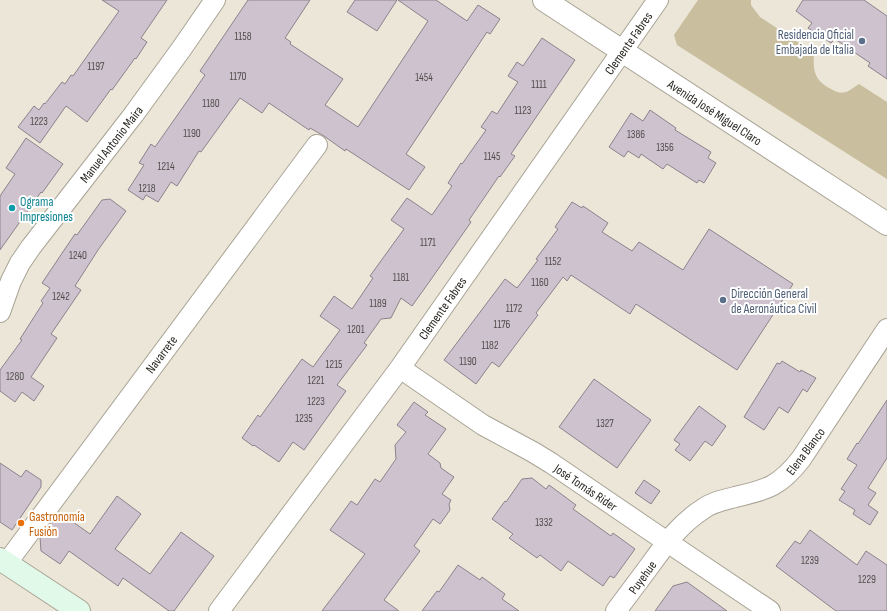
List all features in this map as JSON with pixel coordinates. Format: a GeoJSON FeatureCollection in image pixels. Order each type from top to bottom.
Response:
{"type":"FeatureCollection","features":[{"type":"Feature","properties":{"kind":"main road"},"geometry":{"type":"LineString","coordinates":[[3,562],[79,611]]}},
{"type":"Feature","properties":{"kind":"street","name":"Manuel Antonio Maira"},"geometry":{"type":"LineString","coordinates":[[0,312],[11,281],[20,263],[36,240],[134,114],[215,0]]}},
{"type":"Feature","properties":{"kind":"street","name":"Avenida José Miguel Claro"},"geometry":{"type":"LineString","coordinates":[[544,0],[887,224]]}},
{"type":"Feature","properties":{"kind":"street","name":"Clemente Fabres"},"geometry":{"type":"LineString","coordinates":[[219,611],[400,368],[658,0]]}},
{"type":"Feature","properties":{"kind":"street","name":"Navarrete"},"geometry":{"type":"LineString","coordinates":[[3,562],[317,145]]}},
{"type":"Feature","properties":{"kind":"street","name":"Elena Blanco"},"geometry":{"type":"LineString","coordinates":[[667,542],[685,522],[705,507],[720,501],[758,492],[771,487],[793,470],[802,459],[887,328]]}},
{"type":"Feature","properties":{"kind":"street","name":"José Tomás Rider"},"geometry":{"type":"LineString","coordinates":[[400,368],[482,425],[551,463],[770,611]]}},
{"type":"Feature","properties":{"kind":"street","name":"Puyehue"},"geometry":{"type":"LineString","coordinates":[[616,611],[667,542]]}},
{"type":"Feature","properties":{"kind":"shaded area"},"geometry":{"type":"Polygon","coordinates":[[[698,0],[751,0],[751,5],[760,17],[814,53],[814,70],[818,78],[825,86],[842,93],[849,91],[859,84],[887,102],[887,179],[677,45],[674,35],[698,0]]]}},
{"type":"Feature","properties":{"kind":"building"},"geometry":{"type":"Polygon","coordinates":[[[102,0],[167,0],[141,38],[147,42],[136,59],[135,58],[87,122],[66,106],[40,143],[18,127],[34,106],[39,110],[62,82],[65,84],[71,75],[73,76],[119,11],[102,0]]]}},
{"type":"Feature","properties":{"kind":"building"},"geometry":{"type":"Polygon","coordinates":[[[248,0],[310,0],[285,38],[291,42],[290,44],[343,79],[325,105],[358,127],[428,21],[398,0],[436,0],[467,21],[478,5],[500,19],[490,34],[487,32],[406,154],[425,167],[409,190],[346,149],[345,151],[310,128],[309,130],[269,103],[262,113],[240,98],[201,152],[199,151],[177,186],[171,182],[158,202],[146,195],[143,200],[128,190],[144,165],[139,163],[151,144],[155,147],[205,75],[200,71],[248,0]]]}},
{"type":"Feature","properties":{"kind":"building"},"geometry":{"type":"Polygon","coordinates":[[[355,0],[397,0],[377,31],[347,12],[355,0]]]}},
{"type":"Feature","properties":{"kind":"building","name":"Residencia Oficial Embajada de Italia"},"geometry":{"type":"Polygon","coordinates":[[[803,0],[864,0],[887,16],[887,79],[868,66],[870,63],[835,39],[831,43],[808,28],[812,23],[796,11],[803,0]]]}},
{"type":"Feature","properties":{"kind":"building"},"geometry":{"type":"Polygon","coordinates":[[[542,38],[575,60],[511,154],[515,156],[500,177],[499,176],[469,220],[471,222],[412,306],[401,298],[391,318],[381,319],[364,343],[367,345],[337,385],[346,391],[304,450],[293,442],[279,462],[242,438],[258,415],[260,417],[302,359],[313,367],[340,330],[320,316],[334,296],[352,309],[373,278],[370,276],[404,229],[391,220],[407,198],[432,215],[452,186],[448,183],[486,130],[481,127],[492,111],[497,114],[518,82],[508,76],[517,62],[523,66],[542,38]]]}},
{"type":"Feature","properties":{"kind":"building"},"geometry":{"type":"Polygon","coordinates":[[[650,110],[676,128],[675,130],[711,152],[708,158],[716,163],[704,183],[699,180],[697,183],[667,164],[663,169],[641,154],[639,158],[628,151],[624,157],[609,147],[631,113],[643,121],[650,110]]]}},
{"type":"Feature","properties":{"kind":"building"},"geometry":{"type":"Polygon","coordinates":[[[26,138],[63,164],[42,193],[41,192],[0,250],[0,196],[15,174],[6,168],[26,138]]]}},
{"type":"Feature","properties":{"kind":"building"},"geometry":{"type":"Polygon","coordinates":[[[110,199],[126,211],[98,250],[75,286],[81,290],[51,334],[57,338],[31,377],[44,386],[34,401],[22,392],[15,402],[0,391],[0,370],[22,340],[20,339],[43,303],[41,301],[50,288],[42,283],[75,234],[77,235],[102,200],[110,199]]]}},
{"type":"Feature","properties":{"kind":"building"},"geometry":{"type":"Polygon","coordinates":[[[572,202],[582,208],[583,206],[608,223],[602,232],[632,251],[639,242],[683,270],[709,229],[793,284],[737,370],[636,304],[630,314],[571,275],[567,281],[563,277],[536,313],[538,315],[499,367],[492,362],[476,384],[444,360],[505,279],[517,288],[538,260],[536,259],[558,229],[555,227],[572,202]]]}},
{"type":"Feature","properties":{"kind":"building"},"geometry":{"type":"Polygon","coordinates":[[[782,361],[800,372],[801,370],[816,378],[807,392],[803,389],[788,413],[779,407],[764,430],[744,417],[777,363],[780,364],[782,361]]]}},
{"type":"Feature","properties":{"kind":"building"},"geometry":{"type":"Polygon","coordinates":[[[594,379],[651,420],[617,468],[559,427],[594,379]]]}},
{"type":"Feature","properties":{"kind":"building"},"geometry":{"type":"Polygon","coordinates":[[[887,400],[887,458],[868,488],[876,493],[868,505],[878,512],[870,525],[853,514],[855,510],[839,500],[845,491],[841,489],[857,465],[847,459],[887,400]]]}},
{"type":"Feature","properties":{"kind":"building"},"geometry":{"type":"Polygon","coordinates":[[[414,402],[428,412],[425,415],[446,429],[428,454],[440,463],[441,468],[454,477],[442,494],[451,500],[449,504],[450,510],[440,524],[433,519],[414,546],[420,551],[384,600],[399,611],[322,611],[365,554],[330,530],[351,501],[357,505],[375,479],[380,482],[396,459],[395,445],[406,432],[397,425],[414,402]]]}},
{"type":"Feature","properties":{"kind":"building"},"geometry":{"type":"Polygon","coordinates":[[[699,406],[726,426],[712,446],[705,441],[690,461],[675,450],[680,444],[674,440],[699,406]]]}},
{"type":"Feature","properties":{"kind":"building"},"geometry":{"type":"Polygon","coordinates":[[[0,463],[21,477],[26,470],[41,480],[41,487],[12,530],[0,522],[0,463]]]}},
{"type":"Feature","properties":{"kind":"building"},"geometry":{"type":"Polygon","coordinates":[[[532,478],[546,489],[549,485],[576,505],[573,509],[611,536],[613,533],[635,549],[614,578],[610,576],[603,586],[568,561],[561,571],[540,555],[537,558],[509,538],[513,534],[492,519],[522,479],[532,478]]]}},
{"type":"Feature","properties":{"kind":"building"},"geometry":{"type":"Polygon","coordinates":[[[644,480],[660,491],[651,504],[635,493],[644,480]]]}},
{"type":"Feature","properties":{"kind":"building"},"geometry":{"type":"Polygon","coordinates":[[[117,496],[141,514],[115,549],[150,574],[181,532],[214,556],[174,611],[169,611],[123,578],[118,586],[69,551],[60,564],[41,551],[40,537],[59,512],[90,534],[117,496]]]}},
{"type":"Feature","properties":{"kind":"building"},"geometry":{"type":"Polygon","coordinates":[[[810,530],[857,565],[866,551],[887,565],[887,611],[836,611],[776,566],[795,541],[800,544],[810,530]]]}},
{"type":"Feature","properties":{"kind":"building"},"geometry":{"type":"Polygon","coordinates":[[[458,565],[480,580],[482,577],[505,594],[502,599],[519,611],[422,611],[437,591],[439,592],[458,565]]]}},
{"type":"Feature","properties":{"kind":"building"},"geometry":{"type":"Polygon","coordinates":[[[687,582],[727,611],[655,611],[673,586],[687,582]]]}},
{"type":"Feature","properties":{"kind":"place","name":"Residencia Oficial Embajada de Italia"},"geometry":{"type":"Point","coordinates":[862,41]}},
{"type":"Feature","properties":{"kind":"place","name":"Ograma Impresiones"},"geometry":{"type":"Point","coordinates":[12,208]}},
{"type":"Feature","properties":{"kind":"place","name":"Dirección General de Aeronáutica Civil"},"geometry":{"type":"Point","coordinates":[723,300]}},
{"type":"Feature","properties":{"kind":"place","name":"Gastronomía Fusión"},"geometry":{"type":"Point","coordinates":[21,523]}}]}
